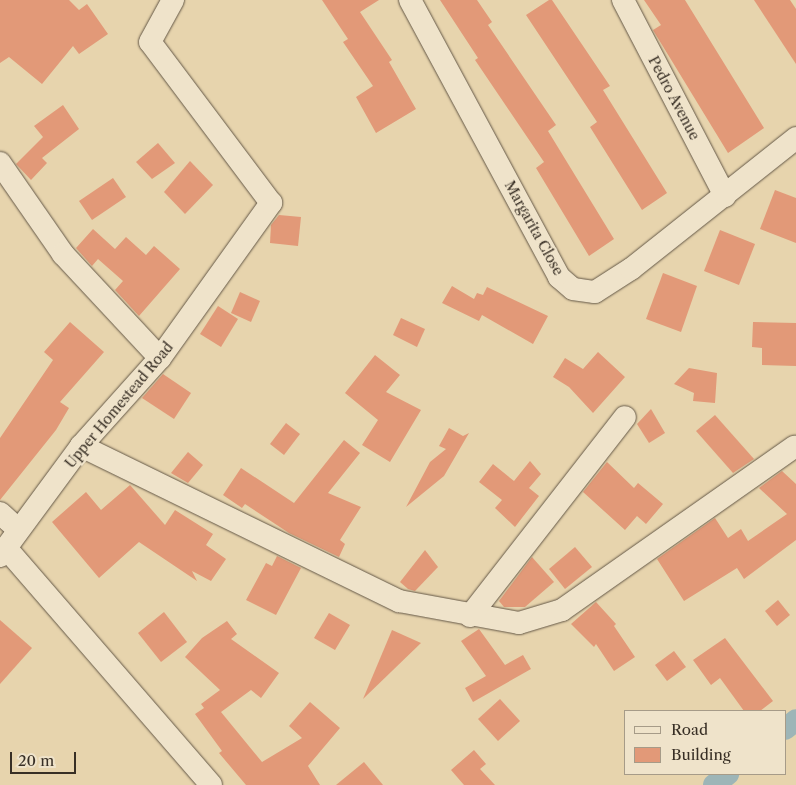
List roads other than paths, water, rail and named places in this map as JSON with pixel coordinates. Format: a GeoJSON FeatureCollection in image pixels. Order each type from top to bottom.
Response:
{"type":"FeatureCollection","features":[{"type":"Feature","properties":{"kind":"street","name":"Upper Homestead Road"},"geometry":{"type":"LineString","coordinates":[[8,544],[81,446],[160,358],[271,203],[150,42],[173,0]]}},
{"type":"Feature","properties":{"kind":"street","name":"Margarita Close"},"geometry":{"type":"LineString","coordinates":[[410,0],[559,277],[573,289],[595,292],[631,269],[796,138]]}},
{"type":"Feature","properties":{"kind":"street","name":"Pedro Avenue"},"geometry":{"type":"LineString","coordinates":[[623,0],[725,196]]}},
{"type":"Feature","properties":{"kind":"street"},"geometry":{"type":"LineString","coordinates":[[0,163],[63,254],[160,358]]}},
{"type":"Feature","properties":{"kind":"street"},"geometry":{"type":"LineString","coordinates":[[470,616],[626,417]]}},
{"type":"Feature","properties":{"kind":"street"},"geometry":{"type":"LineString","coordinates":[[81,446],[399,601],[470,616],[519,623],[562,610],[794,446]]}},
{"type":"Feature","properties":{"kind":"street"},"geometry":{"type":"LineString","coordinates":[[0,513],[8,544],[211,785]]}},
{"type":"Feature","properties":{"kind":"waterway"},"geometry":{"type":"LineString","coordinates":[[786,728],[796,720]]}},
{"type":"Feature","properties":{"kind":"waterway"},"geometry":{"type":"LineString","coordinates":[[714,785],[727,775]]}}]}
